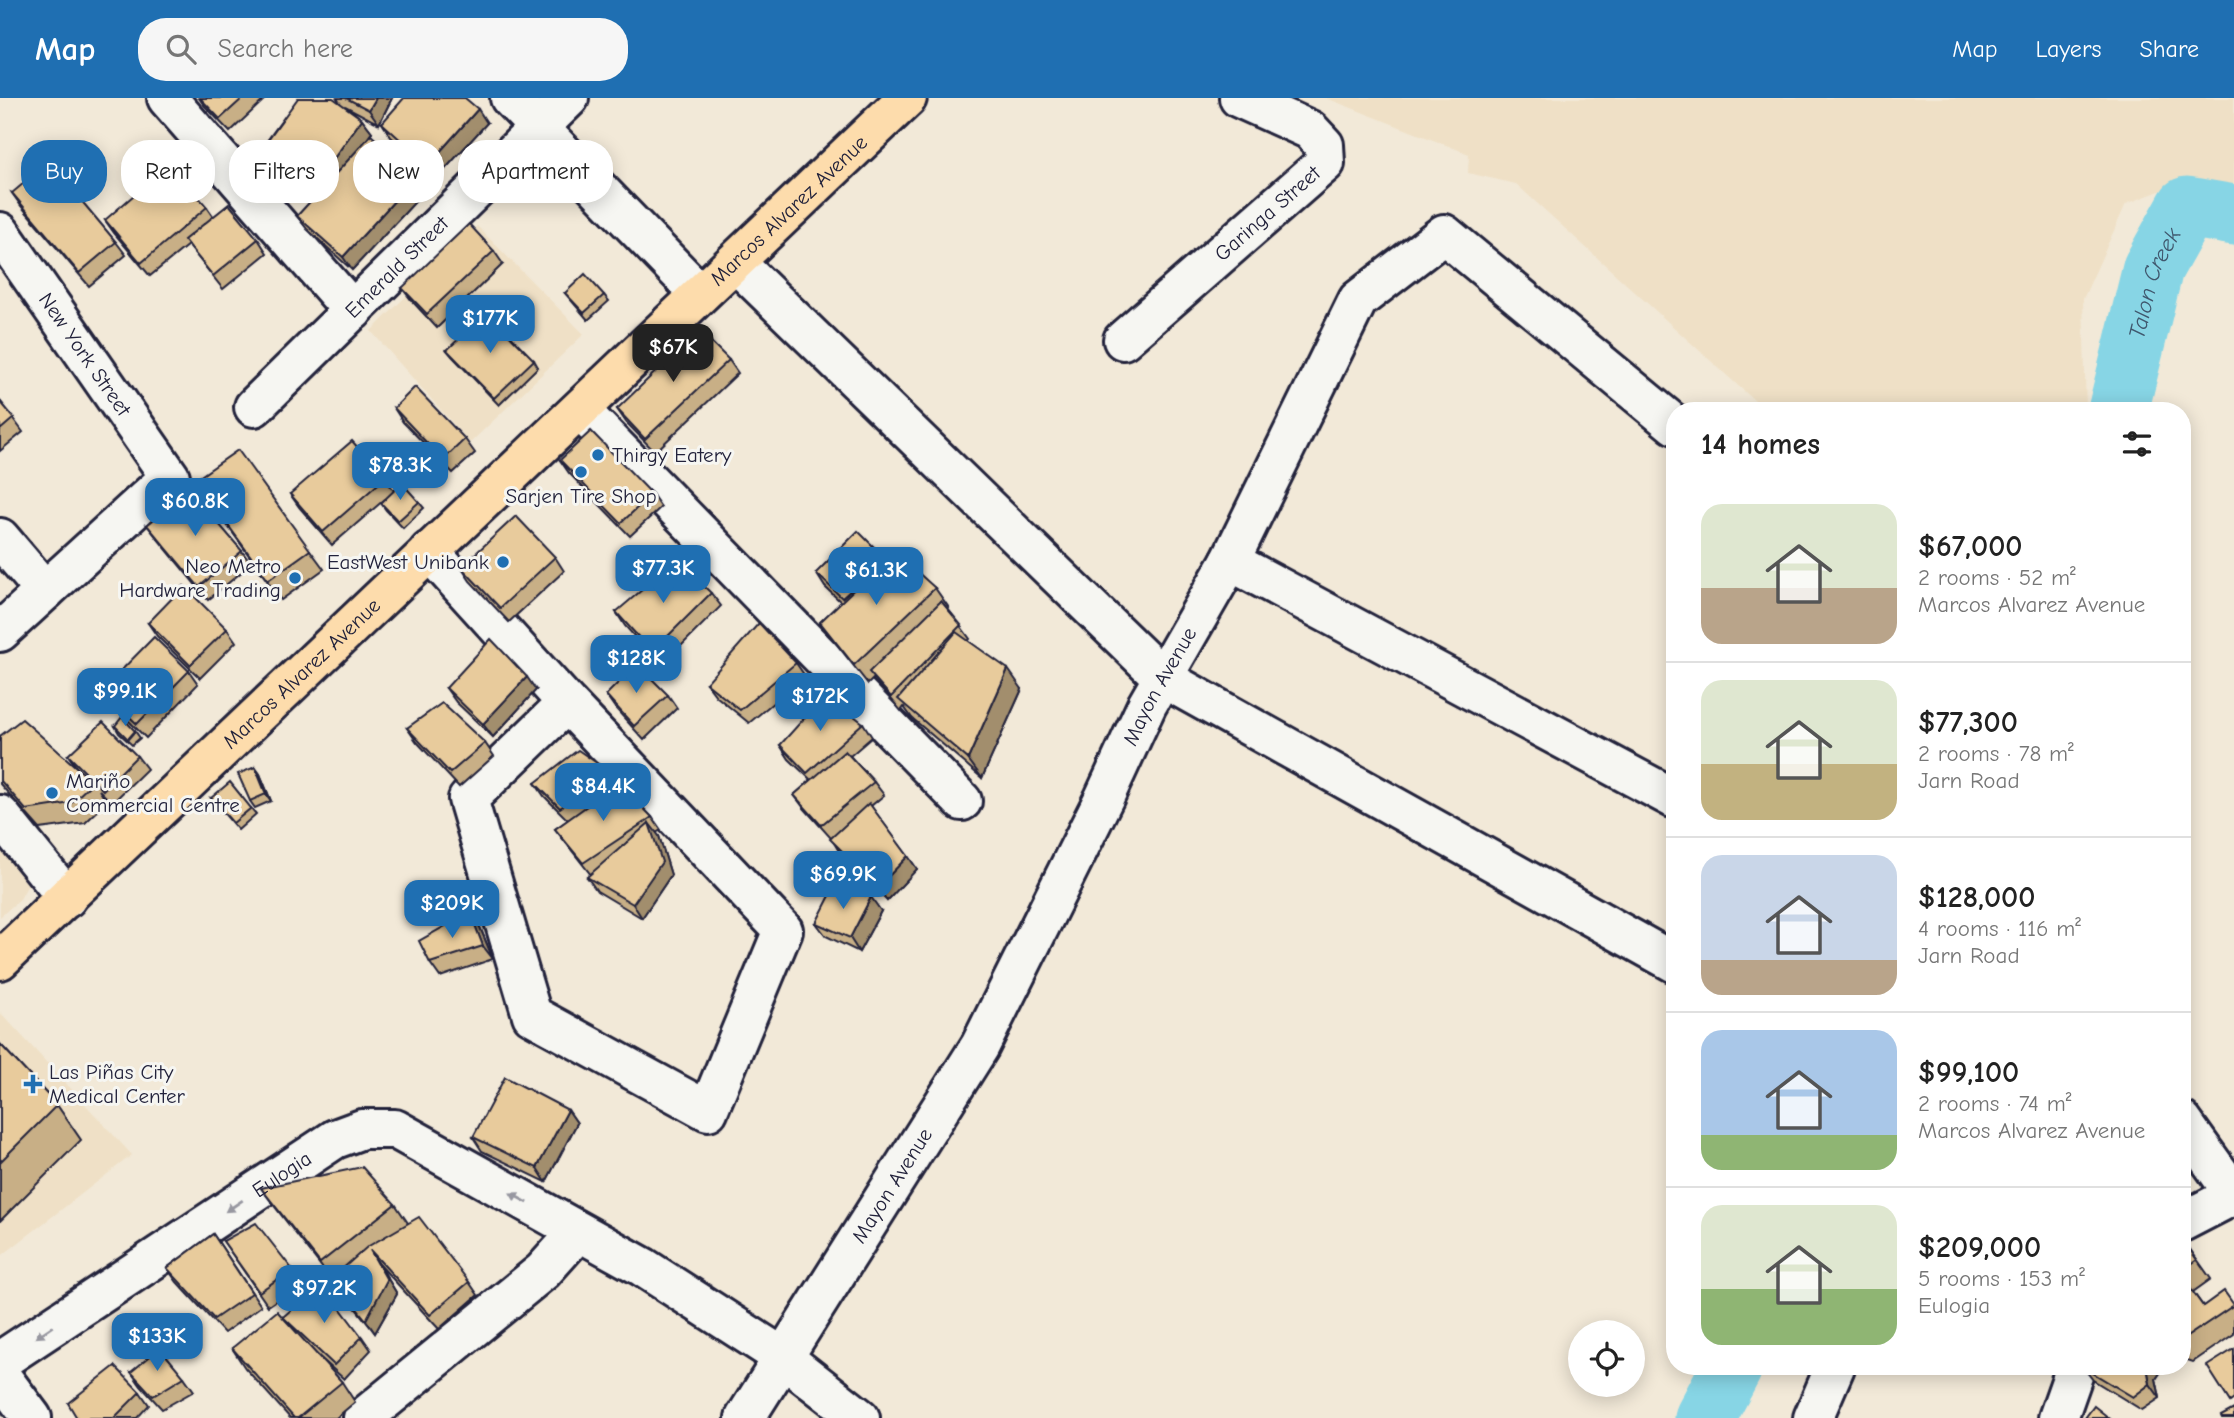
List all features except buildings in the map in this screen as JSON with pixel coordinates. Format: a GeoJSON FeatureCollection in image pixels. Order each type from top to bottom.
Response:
{"type":"FeatureCollection","features":[{"type":"Feature","properties":{"kind":"main road","name":"Marcos Alvarez Avenue"},"geometry":{"type":"LineString","coordinates":[[0,960],[907,98]]}},
{"type":"Feature","properties":{"kind":"street"},"geometry":{"type":"LineString","coordinates":[[167,98],[353,311]]}},
{"type":"Feature","properties":{"kind":"street"},"geometry":{"type":"LineString","coordinates":[[510,98],[700,295]]}},
{"type":"Feature","properties":{"kind":"street","name":"Emerald Street"},"geometry":{"type":"LineString","coordinates":[[254,408],[569,98]]}},
{"type":"Feature","properties":{"kind":"street","name":"Garinga Street"},"geometry":{"type":"LineString","coordinates":[[1123,340],[1325,163],[1324,145],[1310,130],[1239,98]]}},
{"type":"Feature","properties":{"kind":"street","name":"New York Street"},"geometry":{"type":"LineString","coordinates":[[0,232],[170,477],[45,591]]}},
{"type":"Feature","properties":{"kind":"street","name":"Mayon Avenue"},"geometry":{"type":"LineString","coordinates":[[745,1418],[781,1356],[980,1046],[1163,678],[1230,561],[1358,300],[1444,234],[1666,418]]}},
{"type":"Feature","properties":{"kind":"street"},"geometry":{"type":"LineString","coordinates":[[734,262],[1163,678],[1666,958]]}},
{"type":"Feature","properties":{"kind":"street"},"geometry":{"type":"LineString","coordinates":[[580,410],[962,800]]}},
{"type":"Feature","properties":{"kind":"street"},"geometry":{"type":"LineString","coordinates":[[0,538],[45,591],[0,632]]}},
{"type":"Feature","properties":{"kind":"street"},"geometry":{"type":"LineString","coordinates":[[429,551],[567,703],[783,930],[708,1111],[532,1015],[468,799],[567,703]]}},
{"type":"Feature","properties":{"kind":"street"},"geometry":{"type":"LineString","coordinates":[[1230,561],[1666,794]]}},
{"type":"Feature","properties":{"kind":"street"},"geometry":{"type":"LineString","coordinates":[[0,815],[68,898]]}},
{"type":"Feature","properties":{"kind":"street","name":"Eulogia"},"geometry":{"type":"LineString","coordinates":[[0,1361],[335,1139],[362,1129],[396,1129],[643,1267],[781,1356],[860,1418]]}},
{"type":"Feature","properties":{"kind":"street"},"geometry":{"type":"LineString","coordinates":[[2191,1134],[2234,1194],[2191,1217]]}},
{"type":"Feature","properties":{"kind":"street"},"geometry":{"type":"LineString","coordinates":[[363,1418],[543,1271],[578,1232]]}},
{"type":"Feature","properties":{"kind":"street"},"geometry":{"type":"LineString","coordinates":[[0,1375],[32,1418]]}},
{"type":"Feature","properties":{"kind":"street"},"geometry":{"type":"LineString","coordinates":[[1813,1418],[1832,1375]]}},
{"type":"Feature","properties":{"kind":"street"},"geometry":{"type":"LineString","coordinates":[[2058,1418],[2073,1375]]}},
{"type":"Feature","properties":{"kind":"shaded area"},"geometry":{"type":"Polygon","coordinates":[[[1326,98],[2234,98],[2234,198],[2193,178],[2126,204],[2083,299],[2086,402],[1756,402],[1516,184],[1468,173],[1469,154],[1326,98]]]}},
{"type":"Feature","properties":{"kind":"shaded area"},"geometry":{"type":"Polygon","coordinates":[[[477,226],[584,334],[470,443],[371,331],[477,226]]]}},
{"type":"Feature","properties":{"kind":"shaded area"},"geometry":{"type":"Polygon","coordinates":[[[0,845],[30,881],[20,899],[0,917],[0,845]]]}},
{"type":"Feature","properties":{"kind":"shaded area","name":"Las Piñas City Medical Center"},"geometry":{"type":"Polygon","coordinates":[[[0,1012],[132,1155],[0,1257],[0,1012]]]}},
{"type":"Feature","properties":{"kind":"waterway","name":"Talon Creek"},"geometry":{"type":"LineString","coordinates":[[2120,402],[2153,268],[2187,207],[2234,215]]}},
{"type":"Feature","properties":{"kind":"waterway","name":"Talon Creek"},"geometry":{"type":"LineString","coordinates":[[1705,1418],[1728,1375]]}},
{"type":"Feature","properties":{"kind":"place","name":"Thirgy Eatery"},"geometry":{"type":"Point","coordinates":[598,455]}},
{"type":"Feature","properties":{"kind":"place","name":"Sarjen Tire Shop"},"geometry":{"type":"Point","coordinates":[581,472]}},
{"type":"Feature","properties":{"kind":"place","name":"EastWest Unibank"},"geometry":{"type":"Point","coordinates":[503,562]}},
{"type":"Feature","properties":{"kind":"place","name":"Neo Metro Hardware Trading"},"geometry":{"type":"Point","coordinates":[295,578]}},
{"type":"Feature","properties":{"kind":"place","name":"Mariño Commercial Centre"},"geometry":{"type":"Point","coordinates":[52,793]}},
{"type":"Feature","properties":{"kind":"place","name":"Las Piñas City Medical Center"},"geometry":{"type":"Point","coordinates":[33,1084]}}]}
